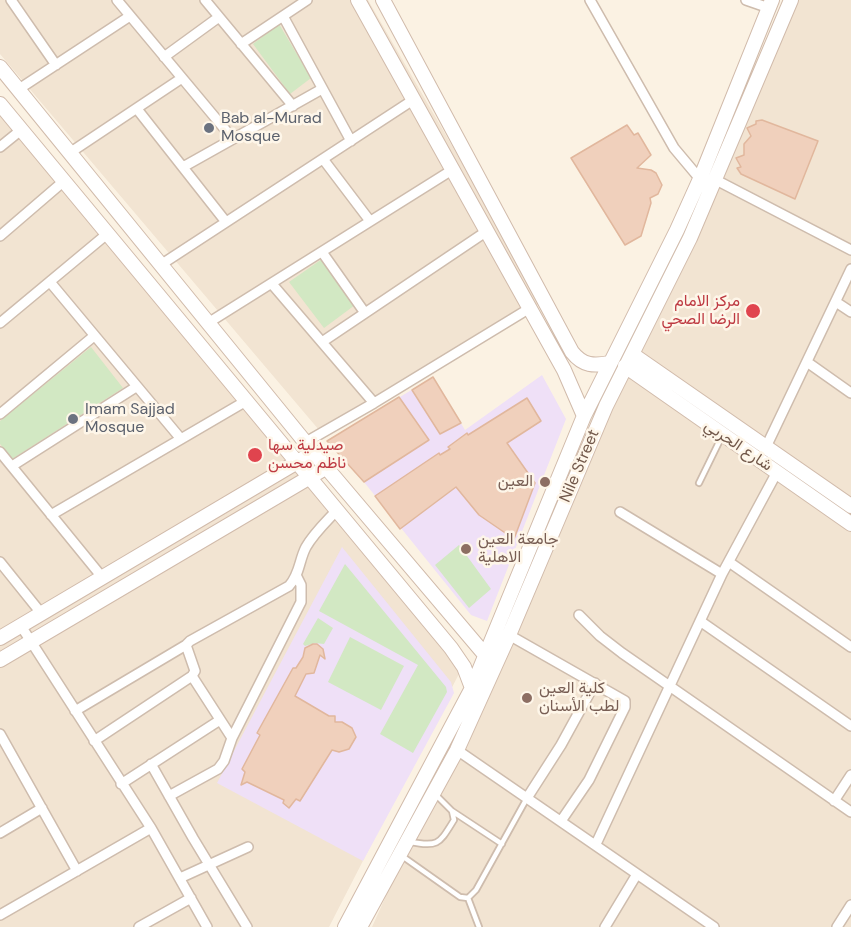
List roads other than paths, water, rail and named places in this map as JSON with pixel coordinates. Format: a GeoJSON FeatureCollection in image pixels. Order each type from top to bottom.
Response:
{"type":"FeatureCollection","features":[{"type":"Feature","properties":{"kind":"main road"},"geometry":{"type":"LineString","coordinates":[[358,0],[572,386],[584,416]]}},
{"type":"Feature","properties":{"kind":"main road"},"geometry":{"type":"LineString","coordinates":[[383,0],[572,352],[589,365],[610,363]]}},
{"type":"Feature","properties":{"kind":"main road","name":"Nile Street"},"geometry":{"type":"LineString","coordinates":[[362,926],[457,750],[628,360],[690,238],[716,180],[791,0]]}},
{"type":"Feature","properties":{"kind":"main road","name":"Nile Street"},"geometry":{"type":"LineString","coordinates":[[345,927],[472,688],[584,416],[677,230],[771,4]]}},
{"type":"Feature","properties":{"kind":"main road"},"geometry":{"type":"LineString","coordinates":[[399,74],[412,70],[417,62]]}},
{"type":"Feature","properties":{"kind":"main road"},"geometry":{"type":"LineString","coordinates":[[0,66],[310,447],[486,656]]}},
{"type":"Feature","properties":{"kind":"main road"},"geometry":{"type":"LineString","coordinates":[[410,95],[417,80],[423,79],[427,82]]}},
{"type":"Feature","properties":{"kind":"main road"},"geometry":{"type":"LineString","coordinates":[[0,104],[458,657],[472,688]]}},
{"type":"Feature","properties":{"kind":"main road"},"geometry":{"type":"LineString","coordinates":[[677,230],[690,238]]}},
{"type":"Feature","properties":{"kind":"main road","name":"شارع الحربي"},"geometry":{"type":"LineString","coordinates":[[628,360],[766,447],[851,506]]}},
{"type":"Feature","properties":{"kind":"main road","name":"شارع الحربي"},"geometry":{"type":"LineString","coordinates":[[643,370],[722,436],[851,524]]}},
{"type":"Feature","properties":{"kind":"main road"},"geometry":{"type":"LineString","coordinates":[[0,638],[297,462],[310,447]]}},
{"type":"Feature","properties":{"kind":"main road"},"geometry":{"type":"LineString","coordinates":[[0,660],[327,467]]}},
{"type":"Feature","properties":{"kind":"main road"},"geometry":{"type":"LineString","coordinates":[[387,847],[400,855]]}},
{"type":"Feature","properties":{"kind":"street"},"geometry":{"type":"LineString","coordinates":[[11,0],[56,65]]}},
{"type":"Feature","properties":{"kind":"street"},"geometry":{"type":"LineString","coordinates":[[117,0],[233,139]]}},
{"type":"Feature","properties":{"kind":"street"},"geometry":{"type":"LineString","coordinates":[[205,0],[292,106]]}},
{"type":"Feature","properties":{"kind":"street"},"geometry":{"type":"LineString","coordinates":[[242,44],[307,0]]}},
{"type":"Feature","properties":{"kind":"street"},"geometry":{"type":"LineString","coordinates":[[590,0],[674,148],[700,179]]}},
{"type":"Feature","properties":{"kind":"street"},"geometry":{"type":"LineString","coordinates":[[746,0],[771,4]]}},
{"type":"Feature","properties":{"kind":"street"},"geometry":{"type":"LineString","coordinates":[[19,89],[129,16]]}},
{"type":"Feature","properties":{"kind":"street"},"geometry":{"type":"LineString","coordinates":[[283,16],[351,141]]}},
{"type":"Feature","properties":{"kind":"street"},"geometry":{"type":"LineString","coordinates":[[164,57],[219,17]]}},
{"type":"Feature","properties":{"kind":"street"},"geometry":{"type":"LineString","coordinates":[[71,152],[182,78]]}},
{"type":"Feature","properties":{"kind":"street"},"geometry":{"type":"LineString","coordinates":[[183,167],[322,89]]}},
{"type":"Feature","properties":{"kind":"street"},"geometry":{"type":"LineString","coordinates":[[162,264],[351,141],[410,95]]}},
{"type":"Feature","properties":{"kind":"street"},"geometry":{"type":"LineString","coordinates":[[137,109],[226,222]]}},
{"type":"Feature","properties":{"kind":"street"},"geometry":{"type":"LineString","coordinates":[[0,147],[21,130]]}},
{"type":"Feature","properties":{"kind":"street"},"geometry":{"type":"LineString","coordinates":[[323,159],[370,221]]}},
{"type":"Feature","properties":{"kind":"street"},"geometry":{"type":"LineString","coordinates":[[208,323],[452,170]]}},
{"type":"Feature","properties":{"kind":"street"},"geometry":{"type":"LineString","coordinates":[[716,180],[851,250]]}},
{"type":"Feature","properties":{"kind":"street"},"geometry":{"type":"LineString","coordinates":[[0,236],[64,181]]}},
{"type":"Feature","properties":{"kind":"street"},"geometry":{"type":"LineString","coordinates":[[322,342],[487,231]]}},
{"type":"Feature","properties":{"kind":"street"},"geometry":{"type":"LineString","coordinates":[[0,323],[107,234]]}},
{"type":"Feature","properties":{"kind":"street"},"geometry":{"type":"LineString","coordinates":[[322,252],[365,313]]}},
{"type":"Feature","properties":{"kind":"street"},"geometry":{"type":"LineString","coordinates":[[766,447],[851,269]]}},
{"type":"Feature","properties":{"kind":"street"},"geometry":{"type":"LineString","coordinates":[[50,282],[181,439]]}},
{"type":"Feature","properties":{"kind":"street"},"geometry":{"type":"LineString","coordinates":[[272,284],[374,403]]}},
{"type":"Feature","properties":{"kind":"street"},"geometry":{"type":"LineString","coordinates":[[836,302],[851,312]]}},
{"type":"Feature","properties":{"kind":"street"},"geometry":{"type":"LineString","coordinates":[[310,447],[374,403],[530,309]]}},
{"type":"Feature","properties":{"kind":"street"},"geometry":{"type":"LineString","coordinates":[[0,414],[94,336]]}},
{"type":"Feature","properties":{"kind":"street"},"geometry":{"type":"LineString","coordinates":[[807,362],[851,393]]}},
{"type":"Feature","properties":{"kind":"street"},"geometry":{"type":"LineString","coordinates":[[12,466],[136,387]]}},
{"type":"Feature","properties":{"kind":"street"},"geometry":{"type":"LineString","coordinates":[[51,515],[246,401]]}},
{"type":"Feature","properties":{"kind":"street"},"geometry":{"type":"LineString","coordinates":[[0,452],[102,577]]}},
{"type":"Feature","properties":{"kind":"street"},"geometry":{"type":"LineString","coordinates":[[596,844],[722,574],[777,472]]}},
{"type":"Feature","properties":{"kind":"street"},"geometry":{"type":"LineString","coordinates":[[75,711],[289,586],[297,577],[305,549],[316,531],[337,510]]}},
{"type":"Feature","properties":{"kind":"street"},"geometry":{"type":"LineString","coordinates":[[620,512],[722,574]]}},
{"type":"Feature","properties":{"kind":"street"},"geometry":{"type":"LineString","coordinates":[[0,562],[41,613]]}},
{"type":"Feature","properties":{"kind":"street"},"geometry":{"type":"LineString","coordinates":[[729,562],[851,647]]}},
{"type":"Feature","properties":{"kind":"street"},"geometry":{"type":"LineString","coordinates":[[169,796],[218,769],[224,761],[232,738],[300,602],[301,585],[297,577]]}},
{"type":"Feature","properties":{"kind":"street"},"geometry":{"type":"LineString","coordinates":[[579,615],[607,642],[670,688],[851,812]]}},
{"type":"Feature","properties":{"kind":"street"},"geometry":{"type":"LineString","coordinates":[[700,621],[851,726]]}},
{"type":"Feature","properties":{"kind":"street"},"geometry":{"type":"LineString","coordinates":[[21,626],[151,828],[207,927]]}},
{"type":"Feature","properties":{"kind":"street"},"geometry":{"type":"LineString","coordinates":[[509,635],[625,701],[625,707],[589,780],[561,821]]}},
{"type":"Feature","properties":{"kind":"street"},"geometry":{"type":"LineString","coordinates":[[94,741],[192,676],[195,671],[186,645]]}},
{"type":"Feature","properties":{"kind":"street"},"geometry":{"type":"LineString","coordinates":[[192,676],[232,738]]}},
{"type":"Feature","properties":{"kind":"street"},"geometry":{"type":"LineString","coordinates":[[527,798],[561,745],[595,683]]}},
{"type":"Feature","properties":{"kind":"street"},"geometry":{"type":"LineString","coordinates":[[121,784],[220,720]]}},
{"type":"Feature","properties":{"kind":"street"},"geometry":{"type":"LineString","coordinates":[[0,734],[4,749],[42,808],[77,871]]}},
{"type":"Feature","properties":{"kind":"street"},"geometry":{"type":"LineString","coordinates":[[457,750],[714,927]]}},
{"type":"Feature","properties":{"kind":"street"},"geometry":{"type":"LineString","coordinates":[[151,764],[247,927]]}},
{"type":"Feature","properties":{"kind":"street"},"geometry":{"type":"LineString","coordinates":[[834,801],[851,775]]}},
{"type":"Feature","properties":{"kind":"street"},"geometry":{"type":"LineString","coordinates":[[0,832],[42,808]]}},
{"type":"Feature","properties":{"kind":"street"},"geometry":{"type":"LineString","coordinates":[[0,915],[151,828]]}},
{"type":"Feature","properties":{"kind":"street"},"geometry":{"type":"LineString","coordinates":[[180,878],[248,847]]}},
{"type":"Feature","properties":{"kind":"street"},"geometry":{"type":"LineString","coordinates":[[605,927],[637,874]]}},
{"type":"Feature","properties":{"kind":"street"},"geometry":{"type":"LineString","coordinates":[[139,927],[191,898]]}},
{"type":"Feature","properties":{"kind":"street"},"geometry":{"type":"LineString","coordinates":[[837,927],[851,905]]}},
{"type":"Feature","properties":{"kind":"lane"},"geometry":{"type":"LineString","coordinates":[[699,483],[722,436]]}},
{"type":"Feature","properties":{"kind":"lane"},"geometry":{"type":"LineString","coordinates":[[434,792],[452,811],[502,844]]}},
{"type":"Feature","properties":{"kind":"lane"},"geometry":{"type":"LineString","coordinates":[[468,898],[476,890],[527,798]]}},
{"type":"Feature","properties":{"kind":"lane"},"geometry":{"type":"LineString","coordinates":[[407,842],[430,846],[438,842],[454,820],[452,811]]}},
{"type":"Feature","properties":{"kind":"lane"},"geometry":{"type":"LineString","coordinates":[[400,855],[460,897],[468,898]]}},
{"type":"Feature","properties":{"kind":"lane"},"geometry":{"type":"LineString","coordinates":[[468,898],[479,927]]}},
{"type":"Feature","properties":{"kind":"place","name":"Bab al-Murad Mosque"},"geometry":{"type":"Point","coordinates":[209,128]}},
{"type":"Feature","properties":{"kind":"place","name":"مركز الامام الرضا الصحي"},"geometry":{"type":"Point","coordinates":[753,311]}},
{"type":"Feature","properties":{"kind":"place","name":"Imam Sajjad Mosque"},"geometry":{"type":"Point","coordinates":[73,419]}},
{"type":"Feature","properties":{"kind":"place","name":"صيدلية سها ناظم محسن"},"geometry":{"type":"Point","coordinates":[255,455]}},
{"type":"Feature","properties":{"kind":"place","name":"العين"},"geometry":{"type":"Point","coordinates":[545,482]}},
{"type":"Feature","properties":{"kind":"place","name":"جامعة العين الاهلية"},"geometry":{"type":"Point","coordinates":[466,549]}},
{"type":"Feature","properties":{"kind":"place","name":"كلية العين لطب الأسنان"},"geometry":{"type":"Point","coordinates":[527,698]}}]}
